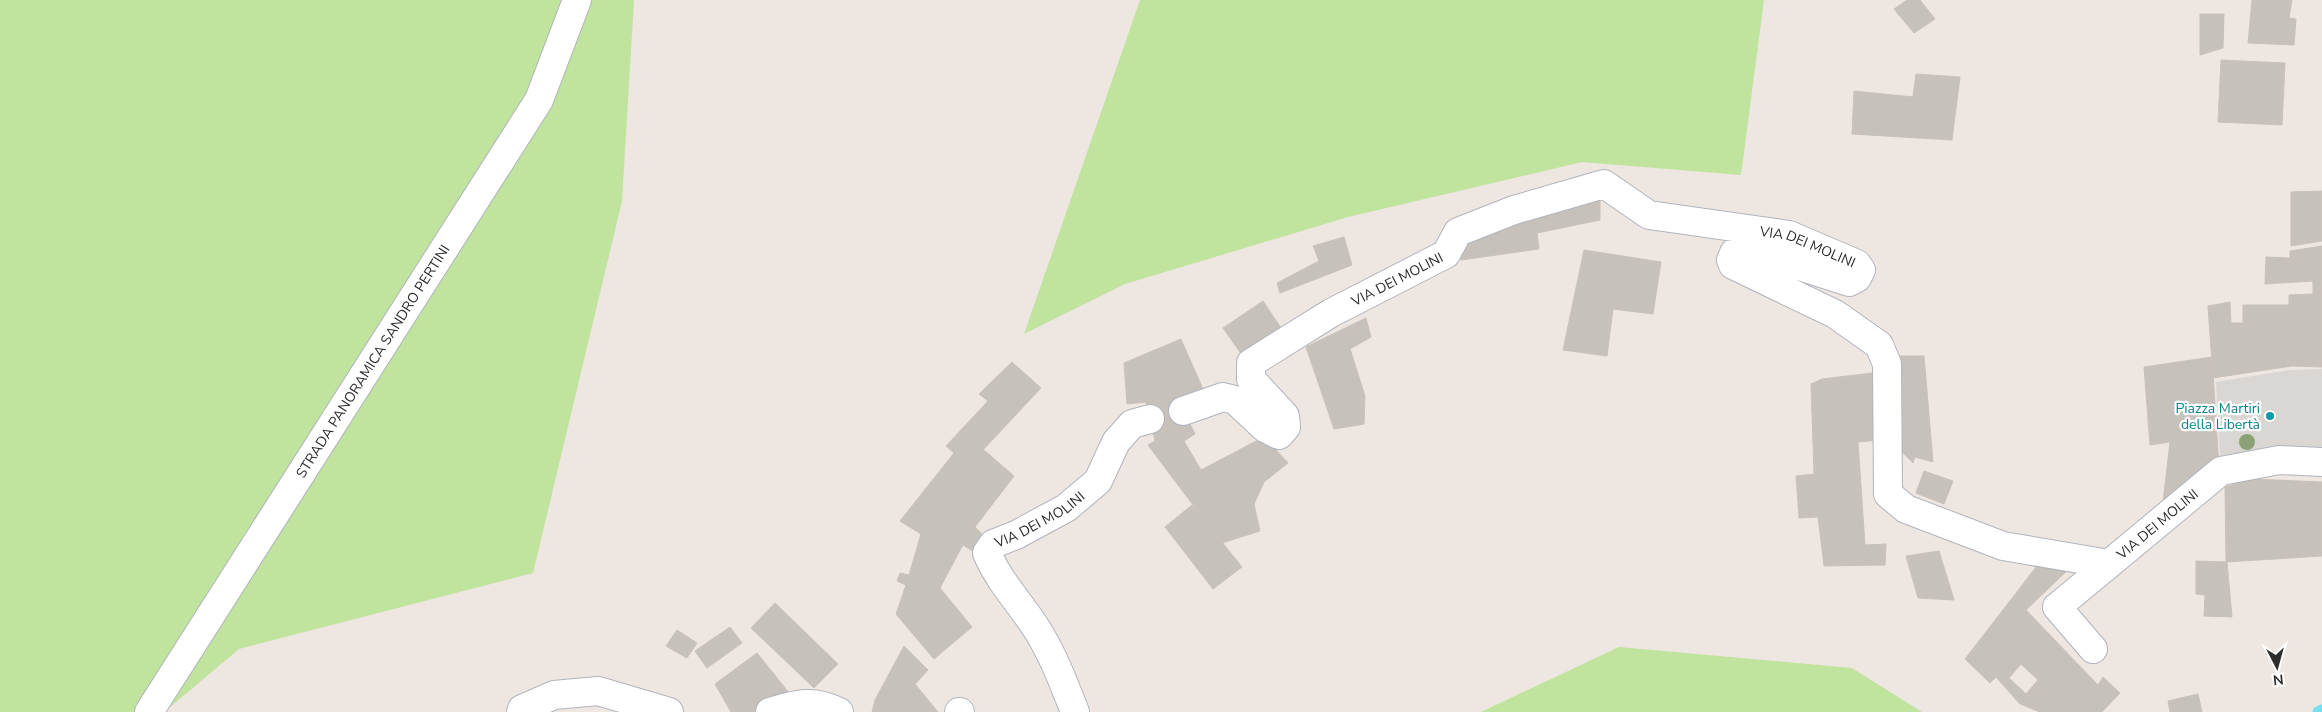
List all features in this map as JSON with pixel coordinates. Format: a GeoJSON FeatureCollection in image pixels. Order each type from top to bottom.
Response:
{"type":"FeatureCollection","features":[{"type":"Feature","properties":{"kind":"street","name":"STRADA PANORAMICA SANDRO PERTINI"},"geometry":{"type":"LineString","coordinates":[[149,712],[539,100],[577,0]]}},
{"type":"Feature","properties":{"kind":"street","name":"VIA DEI MOLINI"},"geometry":{"type":"LineString","coordinates":[[1184,411],[1223,397],[1235,400],[1265,428],[1279,435],[1286,427],[1285,416],[1251,379],[1251,363],[1331,313],[1446,254],[1458,232],[1514,210],[1604,184],[1649,215],[1789,235],[1858,264],[1861,270],[1857,278],[1849,282],[1796,265],[1741,253],[1734,253],[1731,260],[1734,266],[1835,314],[1879,345],[1887,364],[1888,494],[1906,509],[2003,546],[2109,564],[2221,471],[2279,460],[2322,462]]}},
{"type":"Feature","properties":{"kind":"street","name":"VIA DEI MOLINI"},"geometry":{"type":"LineString","coordinates":[[1075,712],[1057,665],[1029,617],[994,569],[987,553],[993,544],[1016,535],[1066,508],[1098,481],[1116,442],[1132,424],[1150,419]]}},
{"type":"Feature","properties":{"kind":"street"},"geometry":{"type":"LineString","coordinates":[[2093,649],[2057,607],[2109,564]]}},
{"type":"Feature","properties":{"kind":"street"},"geometry":{"type":"LineString","coordinates":[[521,712],[522,709],[554,696],[598,691],[669,712]]}},
{"type":"Feature","properties":{"kind":"street"},"geometry":{"type":"LineString","coordinates":[[770,712],[798,704],[823,704],[839,712]]}},
{"type":"Feature","properties":{"kind":"green space"},"geometry":{"type":"Polygon","coordinates":[[[0,0],[634,0],[622,201],[533,573],[239,649],[164,712],[0,712],[0,0]]]}},
{"type":"Feature","properties":{"kind":"green space"},"geometry":{"type":"Polygon","coordinates":[[[1140,0],[1764,0],[1741,175],[1582,162],[1348,217],[1125,284],[1024,334],[1140,0]]]}},
{"type":"Feature","properties":{"kind":"green space"},"geometry":{"type":"Polygon","coordinates":[[[1619,647],[1852,668],[1922,712],[1481,712],[1619,647]]]}},
{"type":"Feature","properties":{"kind":"shaded area","name":"Piazza Martiri della Libertà"},"geometry":{"type":"Polygon","coordinates":[[[2322,369],[2322,452],[2283,451],[2220,456],[2216,382],[2290,370],[2322,369]]]}},
{"type":"Feature","properties":{"kind":"building"},"geometry":{"type":"Polygon","coordinates":[[[1907,0],[1920,0],[1935,19],[1914,33],[1894,9],[1907,0]]]}},
{"type":"Feature","properties":{"kind":"building"},"geometry":{"type":"Polygon","coordinates":[[[2252,0],[2292,0],[2289,18],[2296,19],[2294,45],[2248,43],[2252,0]]]}},
{"type":"Feature","properties":{"kind":"building"},"geometry":{"type":"Polygon","coordinates":[[[2200,14],[2224,14],[2223,48],[2200,55],[2200,14]]]}},
{"type":"Feature","properties":{"kind":"building"},"geometry":{"type":"Polygon","coordinates":[[[2221,60],[2285,63],[2282,125],[2218,122],[2221,60]]]}},
{"type":"Feature","properties":{"kind":"building"},"geometry":{"type":"Polygon","coordinates":[[[1916,74],[1960,77],[1952,140],[1852,134],[1854,91],[1913,97],[1916,74]]]}},
{"type":"Feature","properties":{"kind":"building"},"geometry":{"type":"Polygon","coordinates":[[[2322,191],[2322,241],[2291,246],[2291,192],[2322,191]]]}},
{"type":"Feature","properties":{"kind":"building"},"geometry":{"type":"Polygon","coordinates":[[[1600,192],[1600,220],[1537,233],[1539,249],[1461,260],[1461,236],[1600,192]]]}},
{"type":"Feature","properties":{"kind":"building"},"geometry":{"type":"Polygon","coordinates":[[[1344,237],[1352,265],[1280,293],[1277,283],[1319,261],[1313,246],[1344,237]]]}},
{"type":"Feature","properties":{"kind":"building"},"geometry":{"type":"Polygon","coordinates":[[[2322,246],[2322,294],[2313,294],[2313,281],[2265,284],[2266,257],[2290,258],[2290,251],[2322,246]]]}},
{"type":"Feature","properties":{"kind":"building"},"geometry":{"type":"Polygon","coordinates":[[[1584,250],[1661,262],[1653,314],[1613,309],[1607,356],[1563,350],[1584,250]]]}},
{"type":"Feature","properties":{"kind":"building"},"geometry":{"type":"Polygon","coordinates":[[[2322,294],[2322,367],[2292,366],[2213,378],[2208,306],[2230,302],[2231,323],[2243,323],[2243,305],[2289,305],[2289,295],[2322,294]]]}},
{"type":"Feature","properties":{"kind":"building"},"geometry":{"type":"Polygon","coordinates":[[[1263,301],[1281,328],[1242,355],[1223,328],[1263,301]]]}},
{"type":"Feature","properties":{"kind":"building"},"geometry":{"type":"Polygon","coordinates":[[[1366,318],[1371,337],[1350,349],[1365,396],[1364,424],[1334,429],[1306,347],[1366,318]]]}},
{"type":"Feature","properties":{"kind":"building"},"geometry":{"type":"Polygon","coordinates":[[[1181,339],[1206,396],[1182,408],[1146,402],[1127,404],[1124,363],[1181,339]]]}},
{"type":"Feature","properties":{"kind":"building"},"geometry":{"type":"Polygon","coordinates":[[[1892,356],[1924,356],[1933,462],[1915,457],[1913,463],[1895,445],[1892,356]]]}},
{"type":"Feature","properties":{"kind":"building"},"geometry":{"type":"Polygon","coordinates":[[[2212,357],[2219,468],[2161,519],[2170,442],[2150,445],[2144,367],[2212,357]]]}},
{"type":"Feature","properties":{"kind":"building"},"geometry":{"type":"Polygon","coordinates":[[[1012,362],[1041,388],[983,450],[961,430],[988,401],[979,394],[1012,362]]]}},
{"type":"Feature","properties":{"kind":"building"},"geometry":{"type":"Polygon","coordinates":[[[1881,372],[1880,440],[1858,442],[1865,545],[1886,544],[1885,565],[1824,566],[1818,517],[1799,518],[1796,476],[1814,474],[1811,384],[1822,379],[1881,372]]]}},
{"type":"Feature","properties":{"kind":"building"},"geometry":{"type":"Polygon","coordinates":[[[1146,402],[1182,408],[1195,434],[1155,441],[1146,402]]]}},
{"type":"Feature","properties":{"kind":"building"},"geometry":{"type":"Polygon","coordinates":[[[961,430],[1014,476],[975,527],[923,492],[954,453],[946,446],[961,430]]]}},
{"type":"Feature","properties":{"kind":"building"},"geometry":{"type":"Polygon","coordinates":[[[1195,434],[1184,441],[1201,470],[1178,485],[1148,445],[1155,441],[1195,434]]]}},
{"type":"Feature","properties":{"kind":"building"},"geometry":{"type":"Polygon","coordinates":[[[1264,437],[1288,463],[1264,482],[1254,504],[1260,531],[1222,543],[1178,485],[1201,470],[1264,437]]]}},
{"type":"Feature","properties":{"kind":"building"},"geometry":{"type":"Polygon","coordinates":[[[1924,471],[1953,481],[1944,504],[1916,493],[1924,471]]]}},
{"type":"Feature","properties":{"kind":"building"},"geometry":{"type":"Polygon","coordinates":[[[2252,479],[2322,482],[2322,556],[2226,562],[2225,487],[2252,479]]]}},
{"type":"Feature","properties":{"kind":"building"},"geometry":{"type":"Polygon","coordinates":[[[923,492],[975,527],[987,539],[973,551],[963,545],[959,552],[921,534],[900,521],[923,492]]]}},
{"type":"Feature","properties":{"kind":"building"},"geometry":{"type":"Polygon","coordinates":[[[1192,505],[1242,567],[1213,589],[1165,527],[1192,505]]]}},
{"type":"Feature","properties":{"kind":"building"},"geometry":{"type":"Polygon","coordinates":[[[921,534],[959,552],[940,588],[972,627],[934,659],[896,614],[906,585],[897,581],[900,573],[909,575],[921,534]]]}},
{"type":"Feature","properties":{"kind":"building"},"geometry":{"type":"Polygon","coordinates":[[[1939,551],[1954,600],[1918,598],[1906,556],[1939,551]]]}},
{"type":"Feature","properties":{"kind":"building"},"geometry":{"type":"Polygon","coordinates":[[[2196,561],[2227,562],[2232,617],[2204,616],[2205,595],[2196,594],[2196,561]]]}},
{"type":"Feature","properties":{"kind":"building"},"geometry":{"type":"Polygon","coordinates":[[[2040,562],[2071,567],[2026,610],[2098,685],[2103,677],[2120,693],[2102,712],[2040,712],[2020,704],[1996,677],[1990,683],[1965,659],[2040,562]],[[2021,664],[2009,678],[2026,694],[2038,680],[2021,664]]]}},
{"type":"Feature","properties":{"kind":"building"},"geometry":{"type":"Polygon","coordinates":[[[775,603],[838,664],[814,688],[751,628],[775,603]]]}},
{"type":"Feature","properties":{"kind":"building"},"geometry":{"type":"Polygon","coordinates":[[[730,627],[742,643],[707,668],[695,651],[730,627]]]}},
{"type":"Feature","properties":{"kind":"building"},"geometry":{"type":"Polygon","coordinates":[[[677,630],[697,643],[687,658],[666,646],[677,630]]]}},
{"type":"Feature","properties":{"kind":"building"},"geometry":{"type":"Polygon","coordinates":[[[904,646],[928,670],[915,684],[938,712],[872,712],[875,700],[904,646]]]}},
{"type":"Feature","properties":{"kind":"building"},"geometry":{"type":"Polygon","coordinates":[[[757,653],[790,694],[768,712],[731,712],[715,684],[757,653]]]}},
{"type":"Feature","properties":{"kind":"building"},"geometry":{"type":"Polygon","coordinates":[[[2198,694],[2202,712],[2170,712],[2168,701],[2198,694]]]}},
{"type":"Feature","properties":{"kind":"waterway"},"geometry":{"type":"LineString","coordinates":[[2318,712],[2322,710]]}},
{"type":"Feature","properties":{"kind":"tunnel"},"geometry":{"type":"LineString","coordinates":[[1150,419],[1183,411]]}},
{"type":"Feature","properties":{"kind":"place","name":"Piazza Martiri della Libertà"},"geometry":{"type":"Point","coordinates":[2270,416]}}]}
